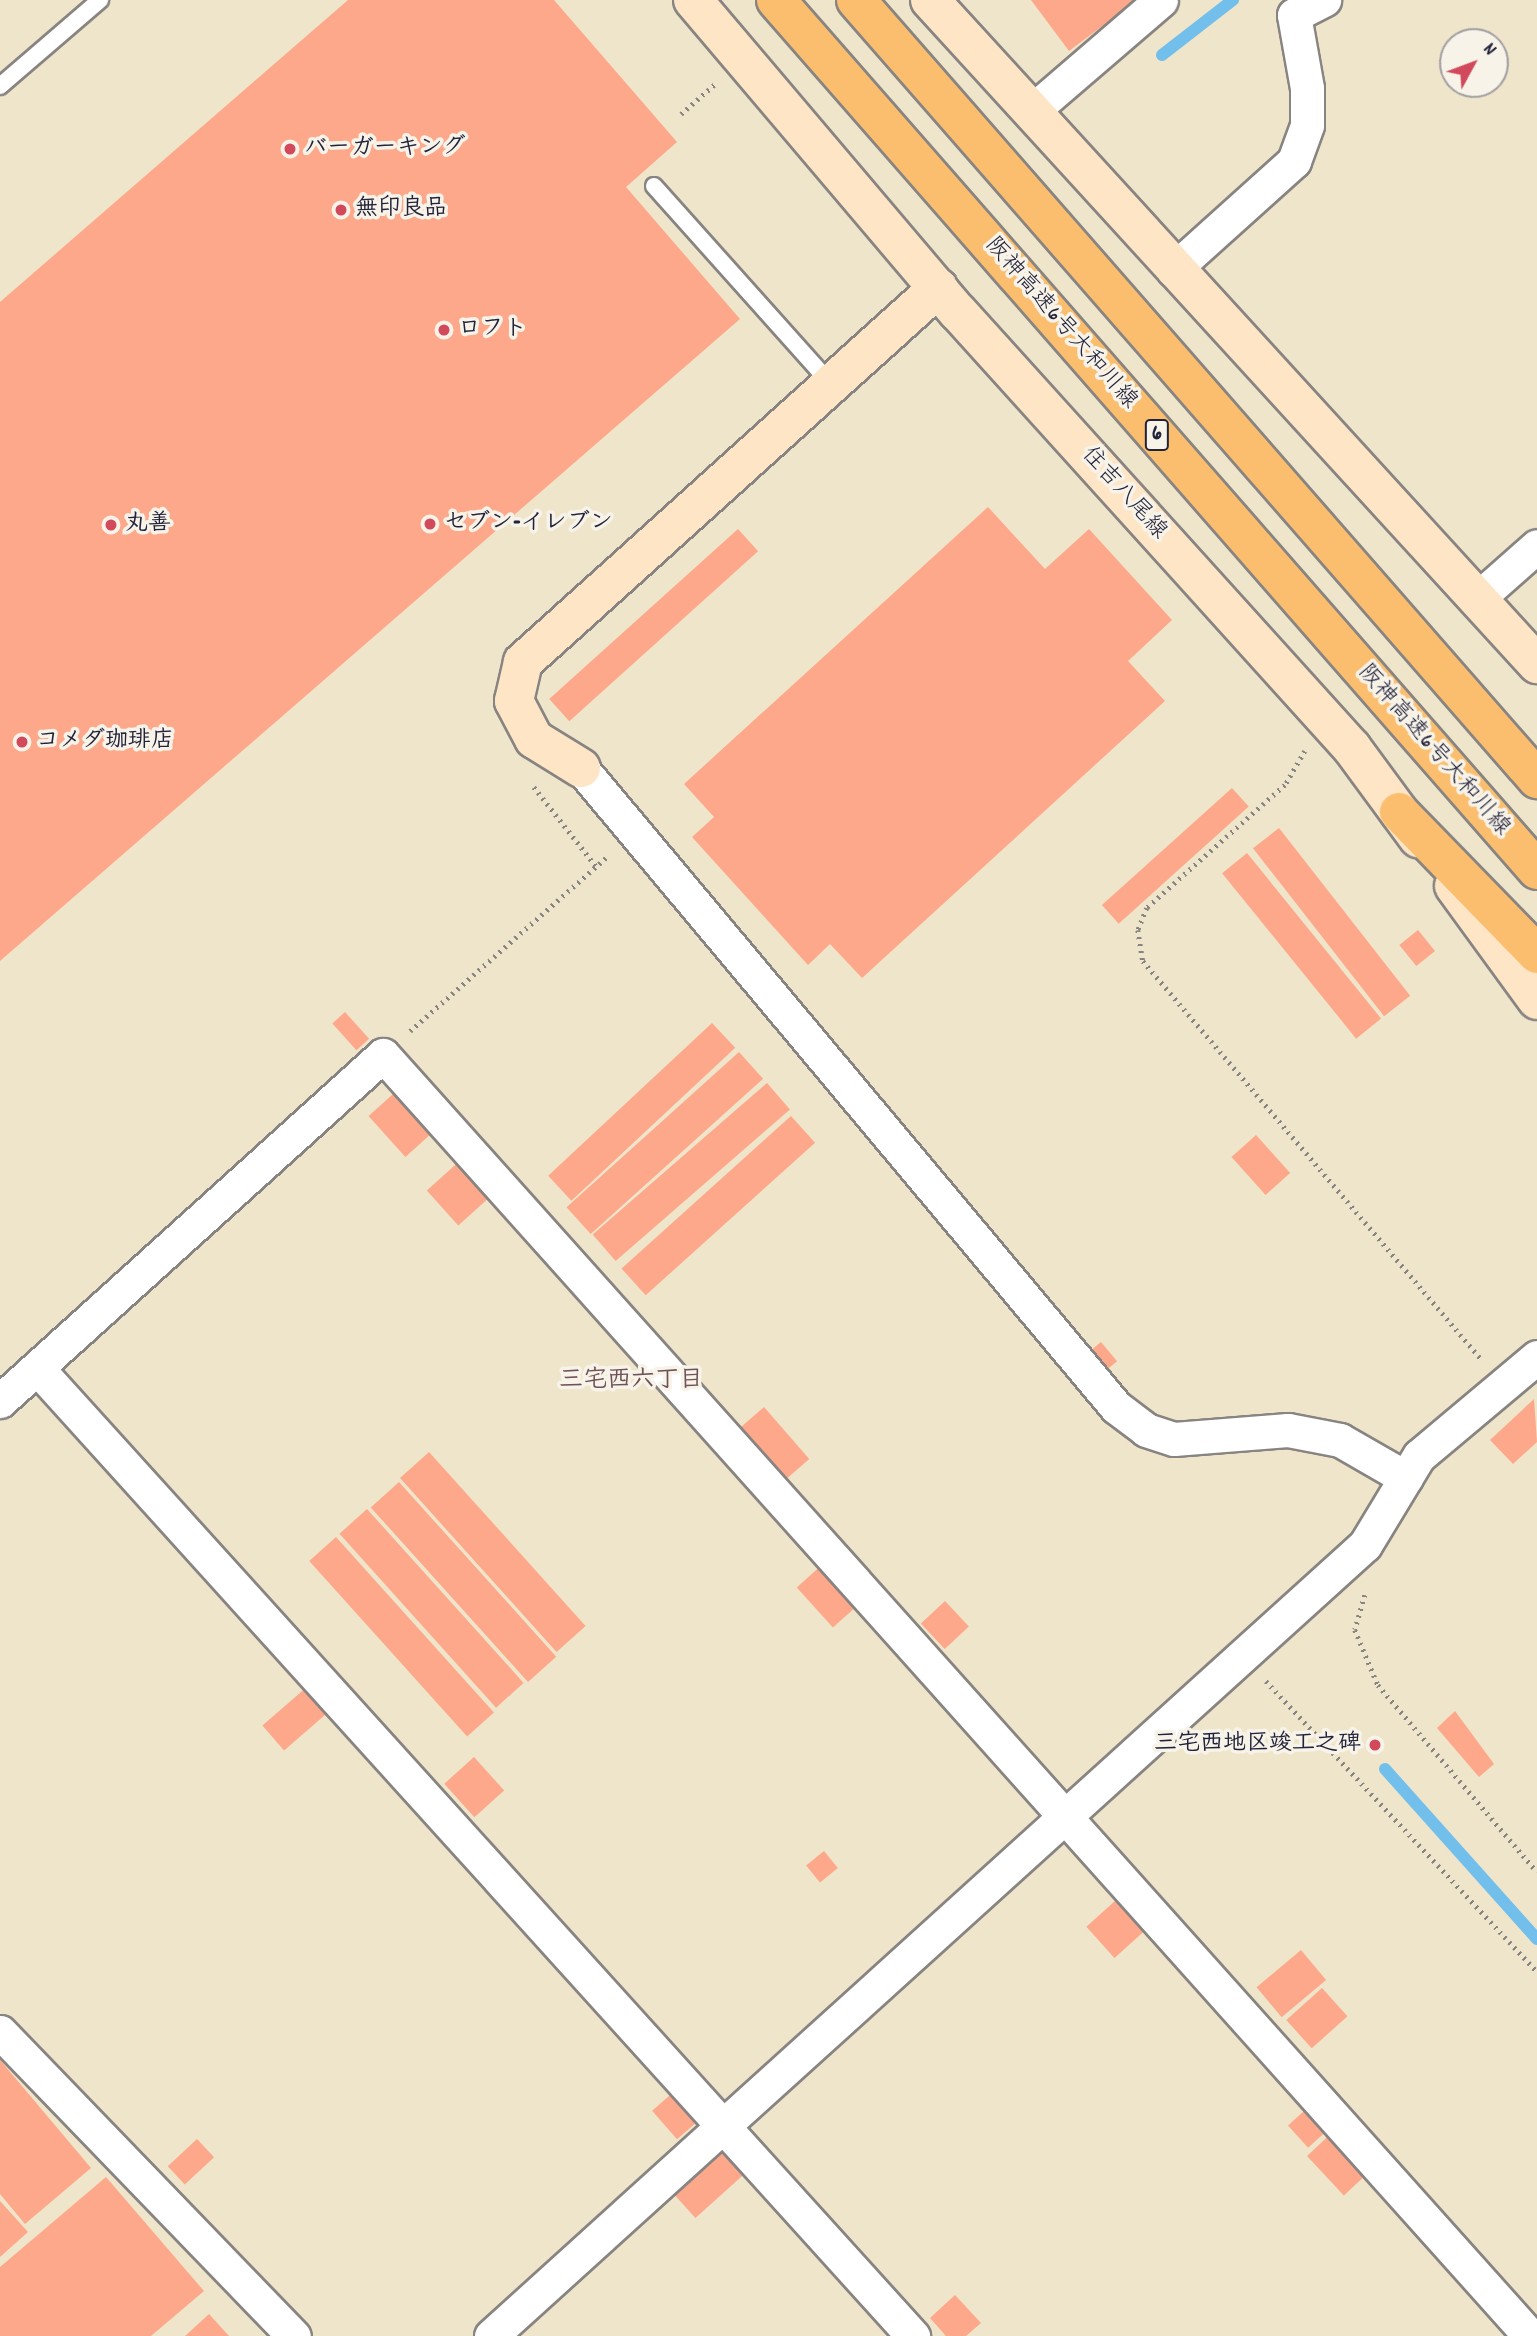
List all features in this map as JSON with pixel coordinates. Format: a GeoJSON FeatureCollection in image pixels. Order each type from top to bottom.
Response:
{"type":"FeatureCollection","features":[{"type":"Feature","properties":{"kind":"highway","name":"阪神高速6号大和川線"},"geometry":{"type":"LineString","coordinates":[[776,0],[1537,870]]}},
{"type":"Feature","properties":{"kind":"highway"},"geometry":{"type":"LineString","coordinates":[[856,0],[1537,779]]}},
{"type":"Feature","properties":{"kind":"highway"},"geometry":{"type":"LineString","coordinates":[[1399,812],[1537,954]]}},
{"type":"Feature","properties":{"kind":"main road","name":"住吉八尾線"},"geometry":{"type":"LineString","coordinates":[[693,0],[938,288],[1323,716],[1399,812],[1537,1000]]}},
{"type":"Feature","properties":{"kind":"main road"},"geometry":{"type":"LineString","coordinates":[[930,0],[1173,270],[1537,664]]}},
{"type":"Feature","properties":{"kind":"main road"},"geometry":{"type":"LineString","coordinates":[[581,768],[534,739],[514,701],[523,662],[938,288]]}},
{"type":"Feature","properties":{"kind":"street"},"geometry":{"type":"LineString","coordinates":[[1032,111],[1161,0]]}},
{"type":"Feature","properties":{"kind":"street"},"geometry":{"type":"LineString","coordinates":[[1173,270],[1294,161],[1307,125],[1307,88],[1292,8],[1324,0]]}},
{"type":"Feature","properties":{"kind":"street"},"geometry":{"type":"LineString","coordinates":[[1476,600],[1537,545]]}},
{"type":"Feature","properties":{"kind":"street"},"geometry":{"type":"LineString","coordinates":[[581,768],[1116,1407],[1146,1430],[1174,1439],[1288,1430],[1340,1440],[1406,1478]]}},
{"type":"Feature","properties":{"kind":"street"},"geometry":{"type":"LineString","coordinates":[[0,1401],[383,1055],[1530,2336]]}},
{"type":"Feature","properties":{"kind":"street"},"geometry":{"type":"LineString","coordinates":[[491,2336],[724,2128],[1365,1545],[1419,1456],[1537,1357]]}},
{"type":"Feature","properties":{"kind":"street"},"geometry":{"type":"LineString","coordinates":[[37,1367],[913,2336]]}},
{"type":"Feature","properties":{"kind":"street"},"geometry":{"type":"LineString","coordinates":[[0,2032],[294,2336]]}},
{"type":"Feature","properties":{"kind":"lane"},"geometry":{"type":"LineString","coordinates":[[0,86],[100,0]]}},
{"type":"Feature","properties":{"kind":"lane"},"geometry":{"type":"LineString","coordinates":[[654,186],[832,386]]}},
{"type":"Feature","properties":{"kind":"path"},"geometry":{"type":"LineString","coordinates":[[681,114],[718,81]]}},
{"type":"Feature","properties":{"kind":"path"},"geometry":{"type":"LineString","coordinates":[[1323,716],[1285,785],[1147,908],[1138,930],[1143,961],[1500,1387]]}},
{"type":"Feature","properties":{"kind":"path"},"geometry":{"type":"LineString","coordinates":[[532,784],[596,866]]}},
{"type":"Feature","properties":{"kind":"path"},"geometry":{"type":"LineString","coordinates":[[383,1055],[635,832]]}},
{"type":"Feature","properties":{"kind":"path"},"geometry":{"type":"LineString","coordinates":[[1365,1545],[1366,1590],[1355,1630],[1363,1659],[1405,1719],[1537,1872]]}},
{"type":"Feature","properties":{"kind":"path"},"geometry":{"type":"LineString","coordinates":[[1241,1659],[1283,1696],[1537,1972]]}},
{"type":"Feature","properties":{"kind":"building"},"geometry":{"type":"Polygon","coordinates":[[[348,0],[554,0],[677,142],[626,187],[740,319],[0,961],[0,302],[348,0]]]}},
{"type":"Feature","properties":{"kind":"building"},"geometry":{"type":"Polygon","coordinates":[[[1031,0],[1137,0],[1069,51],[1031,0]]]}},
{"type":"Feature","properties":{"kind":"building"},"geometry":{"type":"Polygon","coordinates":[[[988,507],[1045,569],[1089,529],[1172,620],[1128,661],[1165,701],[862,978],[830,944],[808,965],[692,837],[714,817],[684,784],[988,507]]]}},
{"type":"Feature","properties":{"kind":"building"},"geometry":{"type":"Polygon","coordinates":[[[738,529],[758,551],[569,721],[549,699],[738,529]]]}},
{"type":"Feature","properties":{"kind":"building"},"geometry":{"type":"Polygon","coordinates":[[[1232,788],[1249,807],[1119,924],[1102,905],[1232,788]]]}},
{"type":"Feature","properties":{"kind":"building"},"geometry":{"type":"Polygon","coordinates":[[[1279,828],[1410,996],[1384,1016],[1253,848],[1279,828]]]}},
{"type":"Feature","properties":{"kind":"building"},"geometry":{"type":"Polygon","coordinates":[[[1247,853],[1381,1019],[1356,1039],[1222,873],[1247,853]]]}},
{"type":"Feature","properties":{"kind":"building"},"geometry":{"type":"Polygon","coordinates":[[[1418,930],[1435,951],[1416,966],[1399,945],[1418,930]]]}},
{"type":"Feature","properties":{"kind":"building"},"geometry":{"type":"Polygon","coordinates":[[[345,1012],[369,1039],[356,1050],[332,1023],[345,1012]]]}},
{"type":"Feature","properties":{"kind":"building"},"geometry":{"type":"Polygon","coordinates":[[[712,1023],[735,1048],[571,1201],[548,1176],[712,1023]]]}},
{"type":"Feature","properties":{"kind":"building"},"geometry":{"type":"Polygon","coordinates":[[[739,1052],[763,1079],[591,1234],[567,1207],[739,1052]]]}},
{"type":"Feature","properties":{"kind":"building"},"geometry":{"type":"Polygon","coordinates":[[[767,1083],[790,1109],[616,1261],[593,1235],[767,1083]]]}},
{"type":"Feature","properties":{"kind":"building"},"geometry":{"type":"Polygon","coordinates":[[[402,1086],[439,1127],[405,1157],[369,1116],[402,1086]]]}},
{"type":"Feature","properties":{"kind":"building"},"geometry":{"type":"Polygon","coordinates":[[[791,1116],[815,1143],[646,1295],[622,1269],[791,1116]]]}},
{"type":"Feature","properties":{"kind":"building"},"geometry":{"type":"Polygon","coordinates":[[[1256,1135],[1290,1173],[1266,1195],[1231,1157],[1256,1135]]]}},
{"type":"Feature","properties":{"kind":"building"},"geometry":{"type":"Polygon","coordinates":[[[464,1157],[495,1192],[458,1225],[427,1190],[464,1157]]]}},
{"type":"Feature","properties":{"kind":"building"},"geometry":{"type":"Polygon","coordinates":[[[1101,1342],[1117,1361],[1107,1370],[1091,1350],[1101,1342]]]}},
{"type":"Feature","properties":{"kind":"building"},"geometry":{"type":"Polygon","coordinates":[[[1534,1399],[1537,1442],[1513,1464],[1490,1440],[1534,1399]]]}},
{"type":"Feature","properties":{"kind":"building"},"geometry":{"type":"Polygon","coordinates":[[[764,1407],[809,1459],[785,1480],[740,1428],[764,1407]]]}},
{"type":"Feature","properties":{"kind":"building"},"geometry":{"type":"Polygon","coordinates":[[[429,1452],[586,1626],[557,1652],[400,1478],[429,1452]]]}},
{"type":"Feature","properties":{"kind":"building"},"geometry":{"type":"Polygon","coordinates":[[[399,1482],[556,1657],[528,1682],[371,1507],[399,1482]]]}},
{"type":"Feature","properties":{"kind":"building"},"geometry":{"type":"Polygon","coordinates":[[[367,1509],[524,1683],[496,1708],[340,1534],[367,1509]]]}},
{"type":"Feature","properties":{"kind":"building"},"geometry":{"type":"Polygon","coordinates":[[[336,1537],[494,1712],[467,1736],[309,1561],[336,1537]]]}},
{"type":"Feature","properties":{"kind":"building"},"geometry":{"type":"Polygon","coordinates":[[[825,1562],[861,1602],[833,1628],[797,1587],[825,1562]]]}},
{"type":"Feature","properties":{"kind":"building"},"geometry":{"type":"Polygon","coordinates":[[[945,1601],[969,1627],[945,1649],[921,1624],[945,1601]]]}},
{"type":"Feature","properties":{"kind":"building"},"geometry":{"type":"Polygon","coordinates":[[[316,1679],[338,1704],[284,1750],[262,1726],[316,1679]]]}},
{"type":"Feature","properties":{"kind":"building"},"geometry":{"type":"Polygon","coordinates":[[[1455,1711],[1494,1764],[1479,1777],[1437,1728],[1455,1711]]]}},
{"type":"Feature","properties":{"kind":"building"},"geometry":{"type":"Polygon","coordinates":[[[474,1757],[504,1790],[474,1817],[444,1784],[474,1757]]]}},
{"type":"Feature","properties":{"kind":"building"},"geometry":{"type":"Polygon","coordinates":[[[824,1851],[838,1868],[820,1883],[806,1865],[824,1851]]]}},
{"type":"Feature","properties":{"kind":"building"},"geometry":{"type":"Polygon","coordinates":[[[1125,1892],[1153,1923],[1114,1958],[1086,1927],[1125,1892]]]}},
{"type":"Feature","properties":{"kind":"building"},"geometry":{"type":"Polygon","coordinates":[[[1301,1950],[1326,1980],[1282,2017],[1257,1987],[1301,1950]]]}},
{"type":"Feature","properties":{"kind":"building"},"geometry":{"type":"Polygon","coordinates":[[[1322,1988],[1347,2016],[1312,2048],[1286,2020],[1322,1988]]]}},
{"type":"Feature","properties":{"kind":"building"},"geometry":{"type":"Polygon","coordinates":[[[0,2060],[91,2168],[25,2224],[0,2194],[0,2060]]]}},
{"type":"Feature","properties":{"kind":"building"},"geometry":{"type":"Polygon","coordinates":[[[677,2089],[702,2118],[677,2139],[652,2111],[677,2089]]]}},
{"type":"Feature","properties":{"kind":"building"},"geometry":{"type":"Polygon","coordinates":[[[1314,2102],[1334,2124],[1308,2148],[1288,2125],[1314,2102]]]}},
{"type":"Feature","properties":{"kind":"building"},"geometry":{"type":"Polygon","coordinates":[[[1337,2128],[1374,2167],[1344,2195],[1307,2156],[1337,2128]]]}},
{"type":"Feature","properties":{"kind":"building"},"geometry":{"type":"Polygon","coordinates":[[[197,2139],[214,2157],[185,2185],[168,2166],[197,2139]]]}},
{"type":"Feature","properties":{"kind":"building"},"geometry":{"type":"Polygon","coordinates":[[[722,2143],[747,2171],[695,2218],[670,2190],[722,2143]]]}},
{"type":"Feature","properties":{"kind":"building"},"geometry":{"type":"Polygon","coordinates":[[[106,2177],[204,2291],[151,2336],[0,2336],[0,2267],[106,2177]]]}},
{"type":"Feature","properties":{"kind":"building"},"geometry":{"type":"Polygon","coordinates":[[[0,2201],[28,2232],[0,2257],[0,2201]]]}},
{"type":"Feature","properties":{"kind":"building"},"geometry":{"type":"Polygon","coordinates":[[[955,2295],[981,2323],[966,2336],[946,2336],[930,2318],[955,2295]]]}},
{"type":"Feature","properties":{"kind":"building"},"geometry":{"type":"Polygon","coordinates":[[[209,2314],[229,2336],[185,2336],[209,2314]]]}},
{"type":"Feature","properties":{"kind":"waterway"},"geometry":{"type":"LineString","coordinates":[[1162,55],[1233,0]]}},
{"type":"Feature","properties":{"kind":"waterway"},"geometry":{"type":"LineString","coordinates":[[1385,1769],[1537,1939]]}},
{"type":"Feature","properties":{"kind":"place","name":"バーガーキング"},"geometry":{"type":"Point","coordinates":[290,149]}},
{"type":"Feature","properties":{"kind":"place","name":"無印良品"},"geometry":{"type":"Point","coordinates":[341,210]}},
{"type":"Feature","properties":{"kind":"place","name":"ロフト"},"geometry":{"type":"Point","coordinates":[444,330]}},
{"type":"Feature","properties":{"kind":"place","name":"セブン-イレブン"},"geometry":{"type":"Point","coordinates":[430,524]}},
{"type":"Feature","properties":{"kind":"place","name":"丸善"},"geometry":{"type":"Point","coordinates":[111,525]}},
{"type":"Feature","properties":{"kind":"place","name":"コメダ珈琲店"},"geometry":{"type":"Point","coordinates":[22,742]}},
{"type":"Feature","properties":{"kind":"place","name":"三宅西地区竣工之碑"},"geometry":{"type":"Point","coordinates":[1375,1745]}},
{"type":"Feature","properties":{"kind":"district","name":"三宅西六丁目"},"geometry":{"type":"Point","coordinates":[631,1382]}}]}
